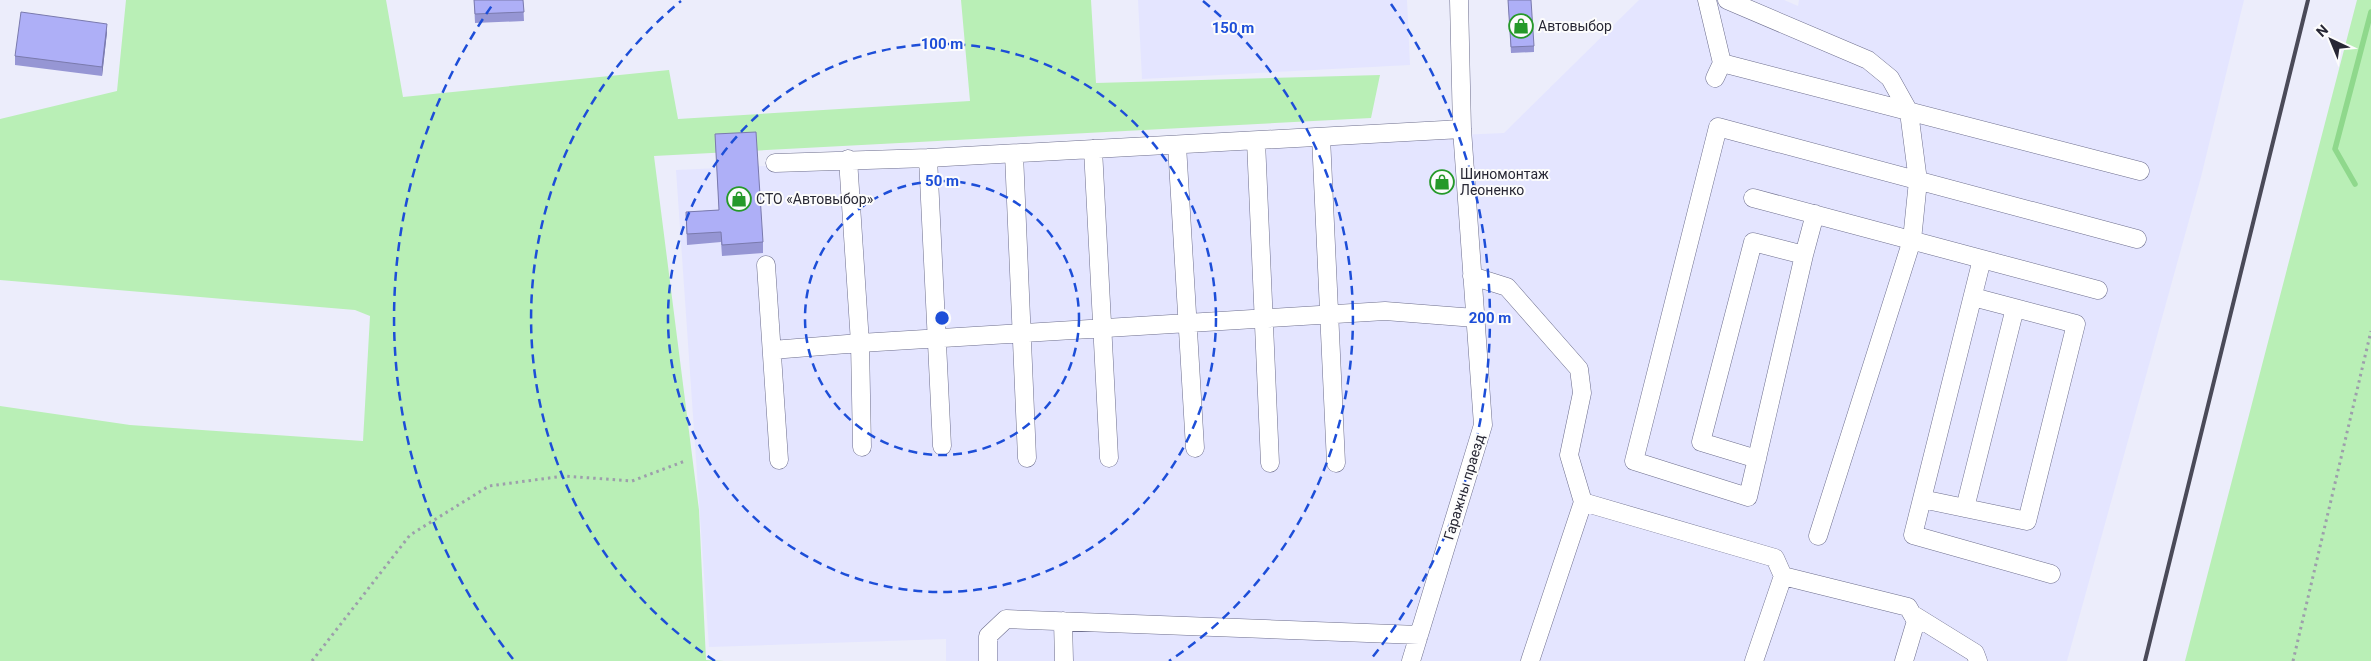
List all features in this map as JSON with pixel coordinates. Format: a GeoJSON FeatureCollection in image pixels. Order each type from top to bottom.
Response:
{"type":"FeatureCollection","features":[{"type":"Feature","properties":{"kind":"lane","name":"Гаражны праезд"},"geometry":{"type":"LineString","coordinates":[[1411,661],[1483,426],[1462,129],[1459,0]]}},
{"type":"Feature","properties":{"kind":"lane"},"geometry":{"type":"LineString","coordinates":[[1707,0],[1718,71],[1909,112],[2140,171]]}},
{"type":"Feature","properties":{"kind":"lane"},"geometry":{"type":"LineString","coordinates":[[1726,0],[1868,60],[1890,78],[1909,112],[1918,181],[1912,240],[1818,536]]}},
{"type":"Feature","properties":{"kind":"lane"},"geometry":{"type":"LineString","coordinates":[[1814,214],[1748,497],[1634,461],[1718,127],[2137,240]]}},
{"type":"Feature","properties":{"kind":"lane"},"geometry":{"type":"LineString","coordinates":[[775,163],[1014,154],[1462,129]]}},
{"type":"Feature","properties":{"kind":"lane"},"geometry":{"type":"LineString","coordinates":[[1321,137],[1336,463]]}},
{"type":"Feature","properties":{"kind":"lane"},"geometry":{"type":"LineString","coordinates":[[1256,140],[1270,463]]}},
{"type":"Feature","properties":{"kind":"lane"},"geometry":{"type":"LineString","coordinates":[[1177,145],[1195,448]]}},
{"type":"Feature","properties":{"kind":"lane"},"geometry":{"type":"LineString","coordinates":[[1093,149],[1109,458]]}},
{"type":"Feature","properties":{"kind":"lane"},"geometry":{"type":"LineString","coordinates":[[1014,154],[1027,458]]}},
{"type":"Feature","properties":{"kind":"lane"},"geometry":{"type":"LineString","coordinates":[[928,158],[942,446]]}},
{"type":"Feature","properties":{"kind":"lane"},"geometry":{"type":"LineString","coordinates":[[848,159],[860,343],[862,447]]}},
{"type":"Feature","properties":{"kind":"lane"},"geometry":{"type":"LineString","coordinates":[[1753,198],[2098,290]]}},
{"type":"Feature","properties":{"kind":"lane"},"geometry":{"type":"LineString","coordinates":[[1757,459],[1702,442],[1753,242],[1804,255]]}},
{"type":"Feature","properties":{"kind":"lane"},"geometry":{"type":"LineString","coordinates":[[1982,259],[1913,535],[2051,574]]}},
{"type":"Feature","properties":{"kind":"lane"},"geometry":{"type":"LineString","coordinates":[[766,265],[778,460]]}},
{"type":"Feature","properties":{"kind":"lane"},"geometry":{"type":"LineString","coordinates":[[1472,276],[1507,287],[1578,369],[1582,393],[1569,455],[1584,502],[1530,661]]}},
{"type":"Feature","properties":{"kind":"lane"},"geometry":{"type":"LineString","coordinates":[[1922,499],[2027,521],[2076,324],[1972,296]]}},
{"type":"Feature","properties":{"kind":"lane"},"geometry":{"type":"LineString","coordinates":[[1965,508],[2015,308]]}},
{"type":"Feature","properties":{"kind":"lane"},"geometry":{"type":"LineString","coordinates":[[772,350],[1385,311],[1475,318]]}},
{"type":"Feature","properties":{"kind":"lane"},"geometry":{"type":"LineString","coordinates":[[1584,502],[1775,558],[1783,576],[1754,661]]}},
{"type":"Feature","properties":{"kind":"lane"},"geometry":{"type":"LineString","coordinates":[[1783,576],[1908,607],[1916,621],[1904,661]]}},
{"type":"Feature","properties":{"kind":"lane"},"geometry":{"type":"LineString","coordinates":[[1912,614],[1975,653],[1978,661]]}},
{"type":"Feature","properties":{"kind":"lane"},"geometry":{"type":"LineString","coordinates":[[988,661],[988,636],[1006,619],[1419,635]]}},
{"type":"Feature","properties":{"kind":"lane"},"geometry":{"type":"LineString","coordinates":[[1063,621],[1064,661]]}},
{"type":"Feature","properties":{"kind":"path"},"geometry":{"type":"LineString","coordinates":[[2292,661],[2371,331]]}},
{"type":"Feature","properties":{"kind":"path"},"geometry":{"type":"LineString","coordinates":[[312,661],[410,535],[489,486],[564,476],[632,481],[685,461]]}},
{"type":"Feature","properties":{"kind":"shaded area"},"geometry":{"type":"Polygon","coordinates":[[[1138,0],[1407,0],[1410,65],[1142,79],[1138,0]]]}},
{"type":"Feature","properties":{"kind":"shaded area"},"geometry":{"type":"Polygon","coordinates":[[[1639,0],[1784,0],[1798,6],[1799,0],[2244,0],[2201,177],[2067,661],[946,661],[946,639],[709,647],[676,170],[1504,133],[1639,0]]]}},
{"type":"Feature","properties":{"kind":"green space"},"geometry":{"type":"Polygon","coordinates":[[[126,0],[386,0],[403,97],[669,70],[678,119],[970,101],[961,0],[1091,0],[1096,83],[1380,75],[1371,118],[654,156],[699,510],[706,660],[724,661],[0,661],[0,406],[130,425],[363,441],[370,316],[355,310],[0,280],[0,119],[117,91],[126,0]]]}},
{"type":"Feature","properties":{"kind":"green space"},"geometry":{"type":"Polygon","coordinates":[[[2357,0],[2371,0],[2371,661],[2185,661],[2357,0]]]}},
{"type":"Feature","properties":{"kind":"building"},"geometry":{"type":"Polygon","coordinates":[[[474,0],[523,0],[524,12],[475,14],[474,0]]]}},
{"type":"Feature","properties":{"kind":"building","name":"Автовыбор"},"geometry":{"type":"Polygon","coordinates":[[[1508,0],[1531,0],[1534,46],[1511,47],[1508,0]]]}},
{"type":"Feature","properties":{"kind":"building"},"geometry":{"type":"Polygon","coordinates":[[[21,12],[107,24],[102,67],[15,56],[21,12]]]}},
{"type":"Feature","properties":{"kind":"building","name":"СТО «Автовыбор»"},"geometry":{"type":"Polygon","coordinates":[[[756,132],[763,242],[722,245],[721,232],[687,234],[686,212],[719,210],[715,134],[756,132]]]}},
{"type":"Feature","properties":{"kind":"waterway"},"geometry":{"type":"LineString","coordinates":[[2355,184],[2335,149],[2371,12]]}},
{"type":"Feature","properties":{"kind":"railway"},"geometry":{"type":"LineString","coordinates":[[2145,661],[2308,0]]}},
{"type":"Feature","properties":{"kind":"place","name":"Автовыбор"},"geometry":{"type":"Point","coordinates":[1521,26]}},
{"type":"Feature","properties":{"kind":"place","name":"Шиномонтаж Леоненко"},"geometry":{"type":"Point","coordinates":[1442,182]}},
{"type":"Feature","properties":{"kind":"place","name":"СТО «Автовыбор»"},"geometry":{"type":"Point","coordinates":[739,199]}}]}
